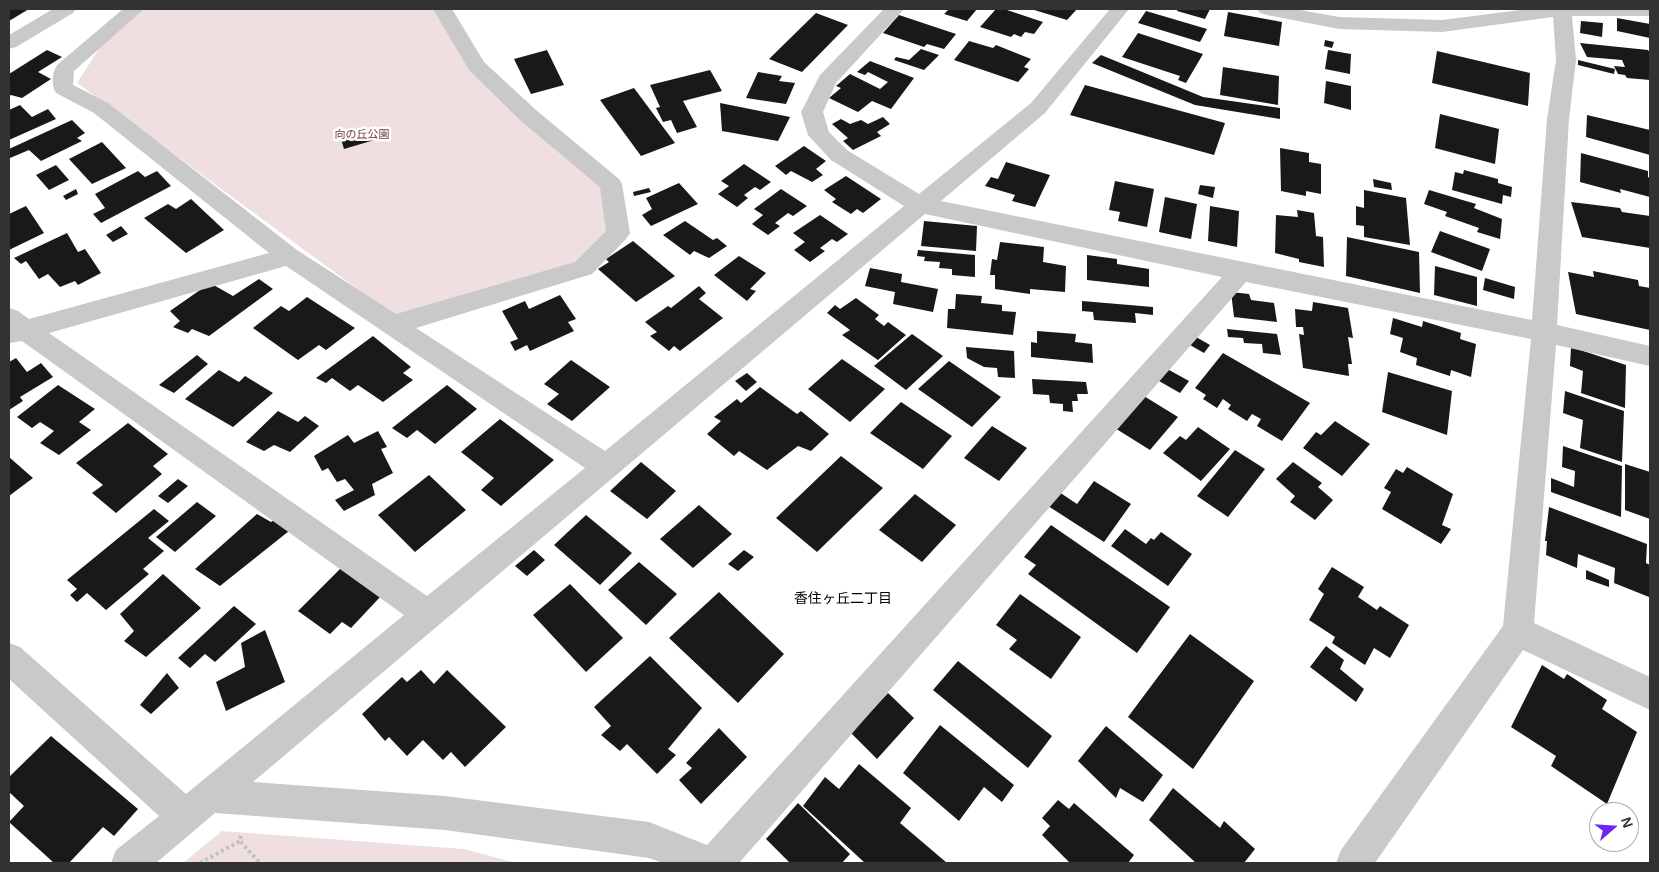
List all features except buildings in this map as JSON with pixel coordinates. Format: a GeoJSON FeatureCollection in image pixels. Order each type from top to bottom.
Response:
{"type":"FeatureCollection","features":[{"type":"Feature","properties":{"kind":"street"},"geometry":{"type":"LineString","coordinates":[[9,43],[66,9]]}},
{"type":"Feature","properties":{"kind":"street"},"geometry":{"type":"LineString","coordinates":[[134,9],[64,69],[63,88],[101,108],[289,256],[606,467]]}},
{"type":"Feature","properties":{"kind":"street"},"geometry":{"type":"LineString","coordinates":[[394,325],[583,268],[618,233],[611,184],[528,115],[476,66],[442,9]]}},
{"type":"Feature","properties":{"kind":"street"},"geometry":{"type":"LineString","coordinates":[[894,9],[827,80],[812,112],[819,135],[839,155],[919,205],[1241,272],[1544,332],[1650,356]]}},
{"type":"Feature","properties":{"kind":"street"},"geometry":{"type":"LineString","coordinates":[[129,863],[213,796],[427,614],[1038,108],[1120,9]]}},
{"type":"Feature","properties":{"kind":"street"},"geometry":{"type":"LineString","coordinates":[[1267,9],[1339,23],[1442,26],[1562,10],[1650,10]]}},
{"type":"Feature","properties":{"kind":"street"},"geometry":{"type":"LineString","coordinates":[[1354,863],[1518,631],[1544,332],[1558,119],[1566,60],[1562,10]]}},
{"type":"Feature","properties":{"kind":"street"},"geometry":{"type":"LineString","coordinates":[[14,327],[289,256]]}},
{"type":"Feature","properties":{"kind":"street"},"geometry":{"type":"LineString","coordinates":[[715,863],[1241,272]]}},
{"type":"Feature","properties":{"kind":"street"},"geometry":{"type":"LineString","coordinates":[[14,327],[427,614]]}},
{"type":"Feature","properties":{"kind":"street"},"geometry":{"type":"LineString","coordinates":[[1518,631],[1650,694]]}},
{"type":"Feature","properties":{"kind":"street"},"geometry":{"type":"LineString","coordinates":[[9,658],[186,817]]}},
{"type":"Feature","properties":{"kind":"street"},"geometry":{"type":"LineString","coordinates":[[213,796],[445,813],[649,840],[706,863]]}},
{"type":"Feature","properties":{"kind":"path"},"geometry":{"type":"LineString","coordinates":[[200,863],[240,841]]}},
{"type":"Feature","properties":{"kind":"green space","name":"向の丘公園"},"geometry":{"type":"Polygon","coordinates":[[[142,9],[439,9],[469,68],[605,185],[611,233],[580,266],[397,318],[77,83],[102,44],[142,9]]]}},
{"type":"Feature","properties":{"kind":"green space"},"geometry":{"type":"Polygon","coordinates":[[[222,831],[463,849],[517,863],[183,863],[222,831]]]}},
{"type":"Feature","properties":{"kind":"district","name":"香住ヶ丘二丁目"},"geometry":{"type":"Point","coordinates":[843,599]}}]}
